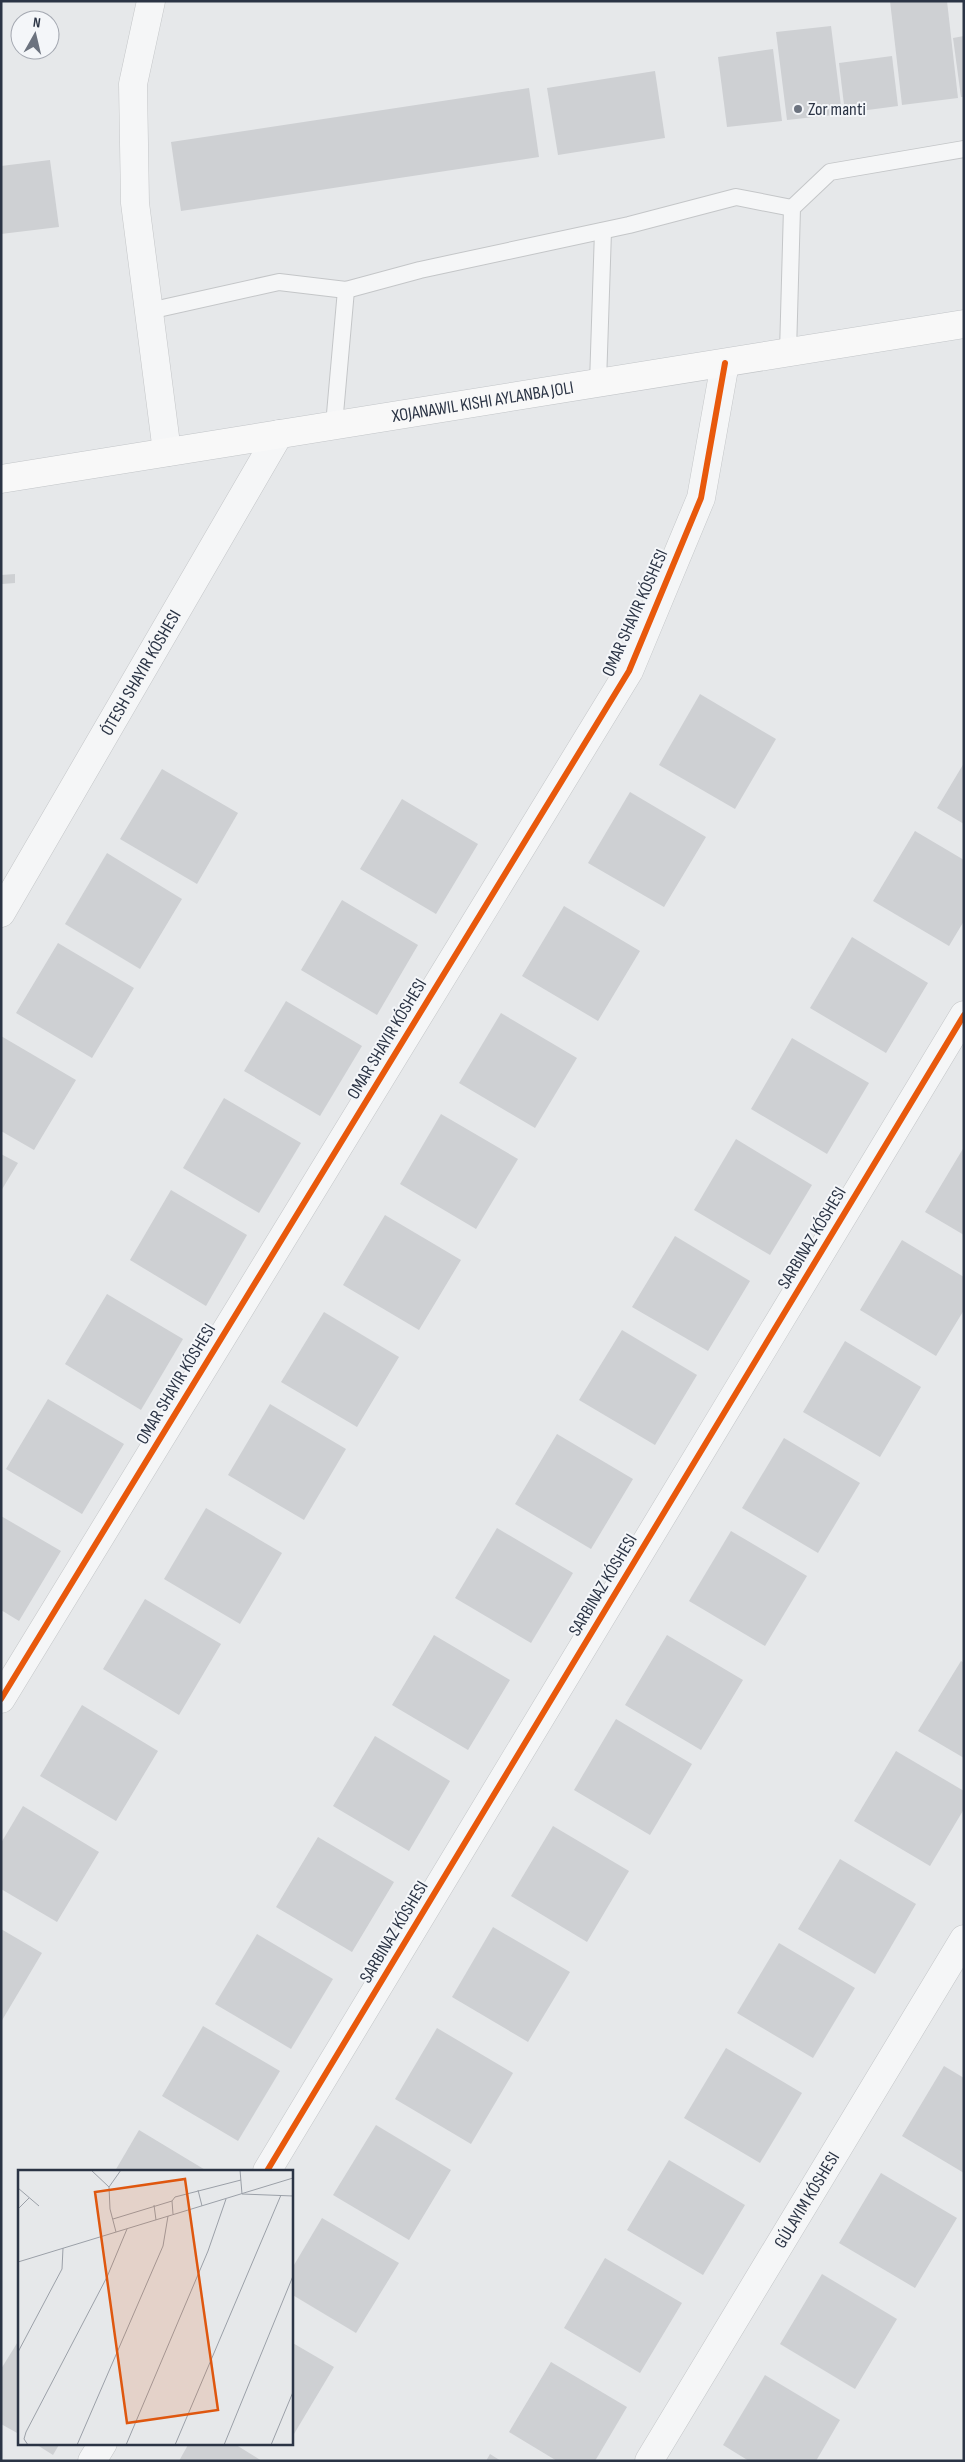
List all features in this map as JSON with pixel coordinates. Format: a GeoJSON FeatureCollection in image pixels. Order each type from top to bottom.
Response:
{"type":"FeatureCollection","features":[{"type":"Feature","properties":{"kind":"main road"},"geometry":{"type":"LineString","coordinates":[[1,479],[964,324]]}},
{"type":"Feature","properties":{"kind":"street"},"geometry":{"type":"LineString","coordinates":[[151,1],[134,84],[135,203],[167,452]]}},
{"type":"Feature","properties":{"kind":"street"},"geometry":{"type":"LineString","coordinates":[[1,1699],[628,671],[701,498],[725,363]]}},
{"type":"Feature","properties":{"kind":"street"},"geometry":{"type":"LineString","coordinates":[[1,913],[279,434]]}},
{"type":"Feature","properties":{"kind":"street","name":"SARBINAZ KÓSHESI"},"geometry":{"type":"LineString","coordinates":[[268,2170],[964,1015]]}},
{"type":"Feature","properties":{"kind":"street"},"geometry":{"type":"LineString","coordinates":[[649,2461],[964,1939]]}},
{"type":"Feature","properties":{"kind":"street"},"geometry":{"type":"LineString","coordinates":[[92,2461],[102,2444]]}},
{"type":"Feature","properties":{"kind":"lane"},"geometry":{"type":"LineString","coordinates":[[788,352],[792,208],[830,172],[964,149]]}},
{"type":"Feature","properties":{"kind":"lane"},"geometry":{"type":"LineString","coordinates":[[149,311],[279,282],[346,290],[420,270],[603,231],[736,197],[792,208]]}},
{"type":"Feature","properties":{"kind":"lane"},"geometry":{"type":"LineString","coordinates":[[598,383],[603,231]]}},
{"type":"Feature","properties":{"kind":"lane"},"geometry":{"type":"LineString","coordinates":[[334,425],[346,290]]}},
{"type":"Feature","properties":{"kind":"building"},"geometry":{"type":"Polygon","coordinates":[[[890,1],[947,1],[958,98],[902,105],[890,1]]]}},
{"type":"Feature","properties":{"kind":"building"},"geometry":{"type":"Polygon","coordinates":[[[831,26],[842,114],[787,120],[776,32],[831,26]]]}},
{"type":"Feature","properties":{"kind":"building"},"geometry":{"type":"Polygon","coordinates":[[[964,36],[964,97],[961,97],[953,38],[964,36]]]}},
{"type":"Feature","properties":{"kind":"building"},"geometry":{"type":"Polygon","coordinates":[[[773,49],[782,121],[727,127],[718,57],[773,49]]]}},
{"type":"Feature","properties":{"kind":"building"},"geometry":{"type":"Polygon","coordinates":[[[892,56],[898,106],[845,113],[839,63],[892,56]]]}},
{"type":"Feature","properties":{"kind":"building"},"geometry":{"type":"Polygon","coordinates":[[[655,71],[665,138],[558,155],[547,88],[655,71]]]}},
{"type":"Feature","properties":{"kind":"building"},"geometry":{"type":"Polygon","coordinates":[[[529,88],[539,157],[181,211],[171,142],[529,88]]]}},
{"type":"Feature","properties":{"kind":"building"},"geometry":{"type":"Polygon","coordinates":[[[50,160],[59,227],[1,234],[1,166],[50,160]]]}},
{"type":"Feature","properties":{"kind":"building"},"geometry":{"type":"Polygon","coordinates":[[[15,574],[15,583],[2,584],[1,575],[15,574]]]}},
{"type":"Feature","properties":{"kind":"building"},"geometry":{"type":"Polygon","coordinates":[[[700,694],[776,739],[735,809],[659,765],[700,694]]]}},
{"type":"Feature","properties":{"kind":"building"},"geometry":{"type":"Polygon","coordinates":[[[964,763],[964,824],[937,808],[964,763]]]}},
{"type":"Feature","properties":{"kind":"building"},"geometry":{"type":"Polygon","coordinates":[[[162,769],[238,813],[197,884],[120,839],[162,769]]]}},
{"type":"Feature","properties":{"kind":"building"},"geometry":{"type":"Polygon","coordinates":[[[630,792],[706,837],[664,907],[588,863],[630,792]]]}},
{"type":"Feature","properties":{"kind":"building"},"geometry":{"type":"Polygon","coordinates":[[[402,799],[478,844],[436,914],[360,869],[402,799]]]}},
{"type":"Feature","properties":{"kind":"building"},"geometry":{"type":"Polygon","coordinates":[[[915,831],[964,860],[964,921],[949,946],[873,901],[915,831]]]}},
{"type":"Feature","properties":{"kind":"building"},"geometry":{"type":"Polygon","coordinates":[[[107,853],[182,899],[140,969],[65,924],[107,853]]]}},
{"type":"Feature","properties":{"kind":"building"},"geometry":{"type":"Polygon","coordinates":[[[342,900],[418,945],[377,1015],[301,970],[342,900]]]}},
{"type":"Feature","properties":{"kind":"building"},"geometry":{"type":"Polygon","coordinates":[[[564,906],[640,951],[598,1021],[522,976],[564,906]]]}},
{"type":"Feature","properties":{"kind":"building"},"geometry":{"type":"Polygon","coordinates":[[[852,937],[928,983],[886,1053],[810,1008],[852,937]]]}},
{"type":"Feature","properties":{"kind":"building"},"geometry":{"type":"Polygon","coordinates":[[[58,943],[134,988],[92,1058],[16,1013],[58,943]]]}},
{"type":"Feature","properties":{"kind":"building"},"geometry":{"type":"Polygon","coordinates":[[[286,1001],[362,1046],[320,1116],[244,1071],[286,1001]]]}},
{"type":"Feature","properties":{"kind":"building"},"geometry":{"type":"Polygon","coordinates":[[[501,1013],[577,1058],[535,1128],[459,1083],[501,1013]]]}},
{"type":"Feature","properties":{"kind":"building"},"geometry":{"type":"Polygon","coordinates":[[[1,1036],[76,1080],[34,1150],[1,1131],[1,1036]]]}},
{"type":"Feature","properties":{"kind":"building"},"geometry":{"type":"Polygon","coordinates":[[[792,1038],[869,1083],[827,1154],[751,1109],[792,1038]]]}},
{"type":"Feature","properties":{"kind":"building"},"geometry":{"type":"Polygon","coordinates":[[[224,1098],[301,1143],[259,1213],[183,1168],[224,1098]]]}},
{"type":"Feature","properties":{"kind":"building"},"geometry":{"type":"Polygon","coordinates":[[[441,1114],[518,1159],[476,1229],[400,1184],[441,1114]]]}},
{"type":"Feature","properties":{"kind":"building"},"geometry":{"type":"Polygon","coordinates":[[[736,1139],[812,1185],[770,1255],[694,1210],[736,1139]]]}},
{"type":"Feature","properties":{"kind":"building"},"geometry":{"type":"Polygon","coordinates":[[[964,1147],[964,1235],[925,1212],[964,1147]]]}},
{"type":"Feature","properties":{"kind":"building"},"geometry":{"type":"Polygon","coordinates":[[[1,1154],[18,1163],[1,1191],[1,1154]]]}},
{"type":"Feature","properties":{"kind":"building"},"geometry":{"type":"Polygon","coordinates":[[[171,1190],[247,1235],[206,1306],[130,1260],[171,1190]]]}},
{"type":"Feature","properties":{"kind":"building"},"geometry":{"type":"Polygon","coordinates":[[[385,1215],[461,1260],[419,1330],[343,1285],[385,1215]]]}},
{"type":"Feature","properties":{"kind":"building"},"geometry":{"type":"Polygon","coordinates":[[[675,1236],[750,1281],[708,1351],[632,1307],[675,1236]]]}},
{"type":"Feature","properties":{"kind":"building"},"geometry":{"type":"Polygon","coordinates":[[[902,1240],[964,1277],[964,1310],[936,1356],[860,1310],[902,1240]]]}},
{"type":"Feature","properties":{"kind":"building"},"geometry":{"type":"Polygon","coordinates":[[[107,1294],[183,1339],[141,1410],[65,1364],[107,1294]]]}},
{"type":"Feature","properties":{"kind":"building"},"geometry":{"type":"Polygon","coordinates":[[[324,1312],[399,1357],[357,1427],[281,1382],[324,1312]]]}},
{"type":"Feature","properties":{"kind":"building"},"geometry":{"type":"Polygon","coordinates":[[[622,1330],[697,1375],[655,1445],[579,1400],[622,1330]]]}},
{"type":"Feature","properties":{"kind":"building"},"geometry":{"type":"Polygon","coordinates":[[[845,1341],[921,1387],[880,1457],[803,1412],[845,1341]]]}},
{"type":"Feature","properties":{"kind":"building"},"geometry":{"type":"Polygon","coordinates":[[[48,1399],[124,1444],[82,1514],[6,1469],[48,1399]]]}},
{"type":"Feature","properties":{"kind":"building"},"geometry":{"type":"Polygon","coordinates":[[[270,1404],[346,1449],[304,1520],[228,1475],[270,1404]]]}},
{"type":"Feature","properties":{"kind":"building"},"geometry":{"type":"Polygon","coordinates":[[[557,1434],[633,1479],[591,1549],[515,1504],[557,1434]]]}},
{"type":"Feature","properties":{"kind":"building"},"geometry":{"type":"Polygon","coordinates":[[[784,1438],[860,1483],[818,1553],[742,1508],[784,1438]]]}},
{"type":"Feature","properties":{"kind":"building"},"geometry":{"type":"Polygon","coordinates":[[[206,1508],[282,1553],[240,1624],[164,1579],[206,1508]]]}},
{"type":"Feature","properties":{"kind":"building"},"geometry":{"type":"Polygon","coordinates":[[[1,1516],[61,1551],[19,1621],[1,1610],[1,1516]]]}},
{"type":"Feature","properties":{"kind":"building"},"geometry":{"type":"Polygon","coordinates":[[[497,1528],[573,1573],[531,1643],[455,1598],[497,1528]]]}},
{"type":"Feature","properties":{"kind":"building"},"geometry":{"type":"Polygon","coordinates":[[[731,1531],[807,1576],[765,1646],[689,1601],[731,1531]]]}},
{"type":"Feature","properties":{"kind":"building"},"geometry":{"type":"Polygon","coordinates":[[[145,1599],[221,1644],[179,1715],[103,1669],[145,1599]]]}},
{"type":"Feature","properties":{"kind":"building"},"geometry":{"type":"Polygon","coordinates":[[[434,1635],[510,1680],[468,1750],[392,1705],[434,1635]]]}},
{"type":"Feature","properties":{"kind":"building"},"geometry":{"type":"Polygon","coordinates":[[[667,1635],[743,1680],[701,1750],[625,1705],[667,1635]]]}},
{"type":"Feature","properties":{"kind":"building"},"geometry":{"type":"Polygon","coordinates":[[[961,1661],[964,1663],[964,1758],[918,1731],[961,1661]]]}},
{"type":"Feature","properties":{"kind":"building"},"geometry":{"type":"Polygon","coordinates":[[[82,1705],[158,1751],[116,1821],[40,1776],[82,1705]]]}},
{"type":"Feature","properties":{"kind":"building"},"geometry":{"type":"Polygon","coordinates":[[[616,1719],[692,1764],[650,1835],[574,1790],[616,1719]]]}},
{"type":"Feature","properties":{"kind":"building"},"geometry":{"type":"Polygon","coordinates":[[[375,1736],[450,1781],[409,1851],[333,1806],[375,1736]]]}},
{"type":"Feature","properties":{"kind":"building"},"geometry":{"type":"Polygon","coordinates":[[[896,1751],[964,1791],[964,1809],[930,1866],[854,1821],[896,1751]]]}},
{"type":"Feature","properties":{"kind":"building"},"geometry":{"type":"Polygon","coordinates":[[[23,1806],[99,1852],[57,1922],[1,1889],[1,1843],[23,1806]]]}},
{"type":"Feature","properties":{"kind":"building"},"geometry":{"type":"Polygon","coordinates":[[[553,1826],[629,1871],[587,1942],[511,1896],[553,1826]]]}},
{"type":"Feature","properties":{"kind":"building"},"geometry":{"type":"Polygon","coordinates":[[[318,1837],[394,1882],[352,1952],[276,1907],[318,1837]]]}},
{"type":"Feature","properties":{"kind":"building"},"geometry":{"type":"Polygon","coordinates":[[[840,1859],[916,1904],[875,1974],[798,1929],[840,1859]]]}},
{"type":"Feature","properties":{"kind":"building"},"geometry":{"type":"Polygon","coordinates":[[[493,1927],[570,1972],[528,2042],[452,1997],[493,1927]]]}},
{"type":"Feature","properties":{"kind":"building"},"geometry":{"type":"Polygon","coordinates":[[[1,1929],[42,1953],[1,2022],[1,1929]]]}},
{"type":"Feature","properties":{"kind":"building"},"geometry":{"type":"Polygon","coordinates":[[[257,1934],[333,1979],[291,2049],[215,2004],[257,1934]]]}},
{"type":"Feature","properties":{"kind":"building"},"geometry":{"type":"Polygon","coordinates":[[[779,1943],[855,1988],[813,2058],[737,2013],[779,1943]]]}},
{"type":"Feature","properties":{"kind":"building"},"geometry":{"type":"Polygon","coordinates":[[[203,2026],[280,2071],[238,2141],[162,2096],[203,2026]]]}},
{"type":"Feature","properties":{"kind":"building"},"geometry":{"type":"Polygon","coordinates":[[[437,2028],[513,2073],[471,2144],[395,2099],[437,2028]]]}},
{"type":"Feature","properties":{"kind":"building"},"geometry":{"type":"Polygon","coordinates":[[[726,2048],[802,2093],[760,2163],[684,2118],[726,2048]]]}},
{"type":"Feature","properties":{"kind":"building"},"geometry":{"type":"Polygon","coordinates":[[[944,2066],[964,2078],[964,2173],[902,2136],[944,2066]]]}},
{"type":"Feature","properties":{"kind":"building"},"geometry":{"type":"Polygon","coordinates":[[[376,2125],[451,2170],[409,2240],[333,2195],[376,2125]]]}},
{"type":"Feature","properties":{"kind":"building"},"geometry":{"type":"Polygon","coordinates":[[[139,2130],[205,2170],[116,2170],[139,2130]]]}},
{"type":"Feature","properties":{"kind":"building"},"geometry":{"type":"Polygon","coordinates":[[[669,2160],[745,2205],[703,2275],[627,2230],[669,2160]]]}},
{"type":"Feature","properties":{"kind":"building"},"geometry":{"type":"Polygon","coordinates":[[[881,2173],[957,2218],[915,2288],[839,2243],[881,2173]]]}},
{"type":"Feature","properties":{"kind":"building"},"geometry":{"type":"Polygon","coordinates":[[[322,2218],[399,2263],[356,2333],[292,2295],[292,2268],[322,2218]]]}},
{"type":"Feature","properties":{"kind":"building"},"geometry":{"type":"Polygon","coordinates":[[[605,2258],[682,2303],[640,2373],[564,2328],[605,2258]]]}},
{"type":"Feature","properties":{"kind":"building"},"geometry":{"type":"Polygon","coordinates":[[[822,2274],[897,2319],[855,2389],[780,2344],[822,2274]]]}},
{"type":"Feature","properties":{"kind":"building"},"geometry":{"type":"Polygon","coordinates":[[[18,2342],[18,2433],[1,2424],[1,2369],[18,2342]]]}},
{"type":"Feature","properties":{"kind":"building"},"geometry":{"type":"Polygon","coordinates":[[[292,2343],[334,2367],[292,2437],[292,2343]]]}},
{"type":"Feature","properties":{"kind":"building"},"geometry":{"type":"Polygon","coordinates":[[[551,2362],[627,2407],[595,2461],[557,2461],[509,2432],[551,2362]]]}},
{"type":"Feature","properties":{"kind":"building"},"geometry":{"type":"Polygon","coordinates":[[[765,2375],[840,2420],[816,2461],[749,2461],[723,2445],[765,2375]]]}},
{"type":"Feature","properties":{"kind":"building"},"geometry":{"type":"Polygon","coordinates":[[[36,2444],[59,2444],[53,2455],[36,2444]]]}},
{"type":"Feature","properties":{"kind":"building"},"geometry":{"type":"Polygon","coordinates":[[[188,2444],[235,2444],[262,2461],[179,2461],[188,2444]]]}},
{"type":"Feature","properties":{"kind":"building"},"geometry":{"type":"Polygon","coordinates":[[[490,2454],[501,2461],[486,2461],[490,2454]]]}},
{"type":"Feature","properties":{"kind":"cycle path","name":"OMAR SHAYIR KÓSHESI"},"geometry":{"type":"LineString","coordinates":[[1,1699],[629,671],[701,498],[725,363]]}},
{"type":"Feature","properties":{"kind":"cycle path"},"geometry":{"type":"LineString","coordinates":[[268,2170],[964,1015]]}},
{"type":"Feature","properties":{"kind":"place","name":"Zor manti"},"geometry":{"type":"Point","coordinates":[798,109]}}]}
